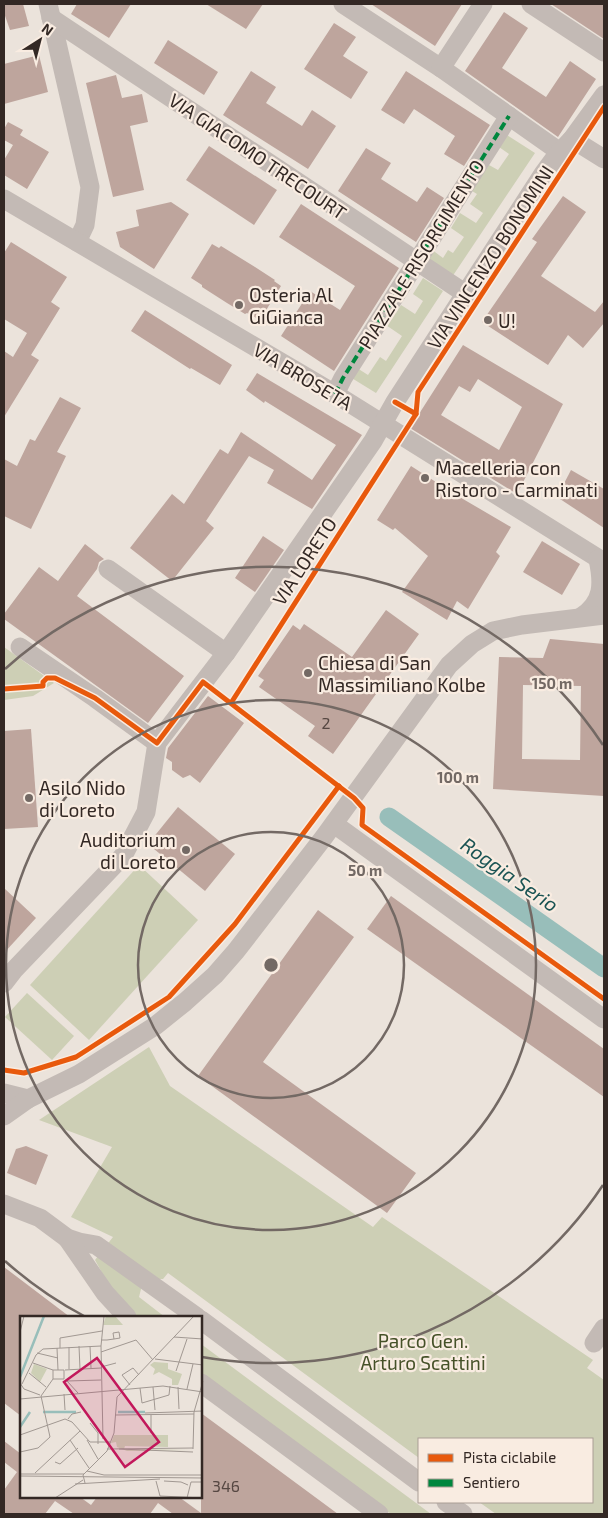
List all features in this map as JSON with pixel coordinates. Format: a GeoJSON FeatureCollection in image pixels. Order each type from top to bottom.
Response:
{"type":"FeatureCollection","features":[{"type":"Feature","properties":{"kind":"street"},"geometry":{"type":"LineString","coordinates":[[343,4],[441,68],[509,116],[566,146],[604,159]]}},
{"type":"Feature","properties":{"kind":"street"},"geometry":{"type":"LineString","coordinates":[[441,68],[483,4]]}},
{"type":"Feature","properties":{"kind":"street"},"geometry":{"type":"LineString","coordinates":[[531,4],[604,52]]}},
{"type":"Feature","properties":{"kind":"street"},"geometry":{"type":"LineString","coordinates":[[49,11],[90,188],[85,224],[77,242]]}},
{"type":"Feature","properties":{"kind":"street","name":"VIA GIACOMO TRECOURT"},"geometry":{"type":"LineString","coordinates":[[49,11],[466,294]]}},
{"type":"Feature","properties":{"kind":"street","name":"VIA VINCENZO BONOMINI"},"geometry":{"type":"LineString","coordinates":[[383,424],[395,402],[543,174],[604,95]]}},
{"type":"Feature","properties":{"kind":"street","name":"PIAZZALE RISORGIMENTO"},"geometry":{"type":"LineString","coordinates":[[335,394],[343,378],[509,116]]}},
{"type":"Feature","properties":{"kind":"street","name":"VIA BROSETA"},"geometry":{"type":"LineString","coordinates":[[4,199],[335,394],[601,560],[601,594],[588,613],[581,617]]}},
{"type":"Feature","properties":{"kind":"street","name":"VIA LORETO"},"geometry":{"type":"LineString","coordinates":[[4,983],[14,970],[123,856],[146,812],[157,743],[226,653],[383,424]]}},
{"type":"Feature","properties":{"kind":"street"},"geometry":{"type":"LineString","coordinates":[[108,569],[226,653]]}},
{"type":"Feature","properties":{"kind":"street"},"geometry":{"type":"LineString","coordinates":[[4,1116],[28,1099],[86,1070],[155,1026],[214,975],[236,951],[334,824],[449,666],[472,644],[493,631],[604,615]]}},
{"type":"Feature","properties":{"kind":"street"},"geometry":{"type":"LineString","coordinates":[[20,647],[157,743]]}},
{"type":"Feature","properties":{"kind":"street"},"geometry":{"type":"LineString","coordinates":[[334,824],[604,1019]]}},
{"type":"Feature","properties":{"kind":"street"},"geometry":{"type":"LineString","coordinates":[[4,1093],[28,1099]]}},
{"type":"Feature","properties":{"kind":"street"},"geometry":{"type":"LineString","coordinates":[[4,1204],[40,1218],[67,1238],[96,1245],[196,1316]]}},
{"type":"Feature","properties":{"kind":"street"},"geometry":{"type":"LineString","coordinates":[[67,1238],[105,1293],[127,1316]]}},
{"type":"Feature","properties":{"kind":"street"},"geometry":{"type":"LineString","coordinates":[[202,1321],[418,1481]]}},
{"type":"Feature","properties":{"kind":"street"},"geometry":{"type":"LineString","coordinates":[[202,1384],[379,1514]]}},
{"type":"Feature","properties":{"kind":"street"},"geometry":{"type":"LineString","coordinates":[[447,1503],[463,1514]]}},
{"type":"Feature","properties":{"kind":"green space"},"geometry":{"type":"Polygon","coordinates":[[[507,135],[535,153],[452,277],[424,259],[431,249],[443,258],[448,250],[453,253],[464,237],[451,228],[460,213],[476,223],[483,213],[470,204],[477,194],[467,188],[483,174],[489,165],[498,170],[509,154],[499,147],[507,135]]]}},
{"type":"Feature","properties":{"kind":"green space"},"geometry":{"type":"Polygon","coordinates":[[[423,278],[443,291],[376,393],[350,377],[357,368],[368,375],[380,357],[386,361],[402,336],[383,323],[391,311],[396,313],[401,305],[415,314],[423,301],[413,294],[423,278]]]}},
{"type":"Feature","properties":{"kind":"green space"},"geometry":{"type":"Polygon","coordinates":[[[4,647],[54,683],[33,696],[4,700],[4,647]]]}},
{"type":"Feature","properties":{"kind":"green space"},"geometry":{"type":"Polygon","coordinates":[[[139,865],[198,920],[89,1040],[30,985],[139,865]]]}},
{"type":"Feature","properties":{"kind":"green space"},"geometry":{"type":"Polygon","coordinates":[[[27,993],[74,1036],[52,1060],[5,1017],[27,993]]]}},
{"type":"Feature","properties":{"kind":"green space","name":"Parco Gen. Arturo Scattini"},"geometry":{"type":"Polygon","coordinates":[[[149,1047],[170,1086],[373,1227],[382,1217],[593,1360],[587,1368],[604,1380],[604,1514],[496,1514],[480,1503],[593,1503],[593,1438],[418,1438],[418,1457],[168,1273],[163,1279],[142,1285],[139,1297],[164,1316],[136,1316],[110,1287],[95,1260],[113,1237],[71,1217],[112,1147],[39,1120],[149,1047]]]}},
{"type":"Feature","properties":{"kind":"green space"},"geometry":{"type":"Polygon","coordinates":[[[202,1345],[431,1514],[391,1514],[202,1375],[202,1345]]]}},
{"type":"Feature","properties":{"kind":"building"},"geometry":{"type":"Polygon","coordinates":[[[4,4],[23,4],[29,26],[10,30],[4,13],[4,4]]]}},
{"type":"Feature","properties":{"kind":"building"},"geometry":{"type":"Polygon","coordinates":[[[77,4],[131,4],[109,38],[71,14],[77,4]]]}},
{"type":"Feature","properties":{"kind":"building"},"geometry":{"type":"Polygon","coordinates":[[[206,4],[263,4],[246,29],[206,4]]]}},
{"type":"Feature","properties":{"kind":"building"},"geometry":{"type":"Polygon","coordinates":[[[371,4],[462,4],[435,46],[371,4]]]}},
{"type":"Feature","properties":{"kind":"building"},"geometry":{"type":"Polygon","coordinates":[[[551,4],[604,4],[604,39],[551,4]]]}},
{"type":"Feature","properties":{"kind":"building"},"geometry":{"type":"Polygon","coordinates":[[[504,12],[528,28],[502,68],[546,97],[570,61],[596,79],[558,137],[465,71],[504,12]]]}},
{"type":"Feature","properties":{"kind":"building"},"geometry":{"type":"Polygon","coordinates":[[[334,23],[356,37],[343,56],[368,72],[351,99],[304,69],[334,23]]]}},
{"type":"Feature","properties":{"kind":"building"},"geometry":{"type":"Polygon","coordinates":[[[168,40],[218,72],[204,95],[154,63],[168,40]]]}},
{"type":"Feature","properties":{"kind":"building"},"geometry":{"type":"Polygon","coordinates":[[[39,55],[48,92],[4,104],[4,64],[39,55]]]}},
{"type":"Feature","properties":{"kind":"building"},"geometry":{"type":"Polygon","coordinates":[[[251,71],[276,87],[266,103],[302,126],[312,110],[336,126],[308,169],[223,115],[251,71]]]}},
{"type":"Feature","properties":{"kind":"building"},"geometry":{"type":"Polygon","coordinates":[[[406,71],[490,125],[464,166],[444,154],[455,136],[414,109],[404,124],[381,110],[406,71]]]}},
{"type":"Feature","properties":{"kind":"building"},"geometry":{"type":"Polygon","coordinates":[[[116,75],[122,98],[142,94],[148,122],[130,126],[144,190],[113,197],[86,83],[116,75]]]}},
{"type":"Feature","properties":{"kind":"building"},"geometry":{"type":"Polygon","coordinates":[[[8,122],[23,130],[20,135],[49,152],[27,189],[4,175],[4,160],[13,145],[4,140],[4,129],[8,122]]]}},
{"type":"Feature","properties":{"kind":"building"},"geometry":{"type":"Polygon","coordinates":[[[209,146],[277,190],[254,225],[186,180],[209,146]]]}},
{"type":"Feature","properties":{"kind":"building"},"geometry":{"type":"Polygon","coordinates":[[[366,148],[391,163],[381,179],[417,202],[427,187],[444,198],[416,242],[338,191],[366,148]]]}},
{"type":"Feature","properties":{"kind":"building"},"geometry":{"type":"Polygon","coordinates":[[[563,196],[586,212],[541,276],[595,312],[604,301],[604,323],[583,348],[568,335],[548,365],[482,322],[537,242],[532,239],[563,196]]]}},
{"type":"Feature","properties":{"kind":"building"},"geometry":{"type":"Polygon","coordinates":[[[171,202],[189,214],[154,269],[120,247],[116,232],[139,226],[136,210],[171,202]]]}},
{"type":"Feature","properties":{"kind":"building"},"geometry":{"type":"Polygon","coordinates":[[[301,204],[399,268],[334,371],[281,336],[310,291],[340,310],[355,286],[279,237],[301,204]]]}},
{"type":"Feature","properties":{"kind":"building"},"geometry":{"type":"Polygon","coordinates":[[[11,242],[67,277],[51,302],[60,308],[31,355],[39,360],[4,417],[4,351],[13,357],[27,333],[4,319],[4,253],[11,242]]]}},
{"type":"Feature","properties":{"kind":"building"},"geometry":{"type":"Polygon","coordinates":[[[212,244],[219,248],[221,246],[275,280],[281,286],[260,320],[247,313],[245,314],[191,278],[212,244]]]}},
{"type":"Feature","properties":{"kind":"building"},"geometry":{"type":"Polygon","coordinates":[[[145,310],[232,365],[220,385],[190,369],[131,331],[145,310]]]}},
{"type":"Feature","properties":{"kind":"building"},"geometry":{"type":"Polygon","coordinates":[[[463,345],[563,404],[517,494],[410,428],[463,345]],[[478,379],[470,392],[459,386],[441,415],[499,450],[522,407],[478,379]]]}},
{"type":"Feature","properties":{"kind":"building"},"geometry":{"type":"Polygon","coordinates":[[[257,373],[362,435],[312,509],[267,483],[274,470],[249,456],[206,521],[214,528],[172,581],[130,548],[172,494],[184,504],[220,449],[228,454],[241,432],[312,480],[336,445],[265,401],[264,403],[246,390],[257,373]]]}},
{"type":"Feature","properties":{"kind":"building"},"geometry":{"type":"Polygon","coordinates":[[[60,397],[81,408],[57,452],[66,456],[31,529],[4,516],[4,459],[17,466],[30,439],[35,441],[60,397]]]}},
{"type":"Feature","properties":{"kind":"building"},"geometry":{"type":"Polygon","coordinates":[[[411,466],[439,485],[511,527],[496,552],[500,556],[468,609],[457,601],[447,620],[402,592],[428,556],[395,528],[393,530],[377,520],[411,466]]]}},
{"type":"Feature","properties":{"kind":"building"},"geometry":{"type":"Polygon","coordinates":[[[571,470],[604,489],[604,528],[557,497],[571,470]]]}},
{"type":"Feature","properties":{"kind":"building"},"geometry":{"type":"Polygon","coordinates":[[[263,536],[284,550],[255,592],[235,578],[263,536]]]}},
{"type":"Feature","properties":{"kind":"building"},"geometry":{"type":"Polygon","coordinates":[[[542,541],[580,564],[562,595],[523,572],[542,541]]]}},
{"type":"Feature","properties":{"kind":"building"},"geometry":{"type":"Polygon","coordinates":[[[85,544],[104,559],[99,562],[97,569],[77,596],[184,676],[148,723],[4,619],[4,614],[39,567],[58,581],[85,544]]]}},
{"type":"Feature","properties":{"kind":"building"},"geometry":{"type":"Polygon","coordinates":[[[386,610],[419,634],[333,754],[308,736],[315,726],[259,687],[264,680],[258,676],[293,625],[300,630],[304,624],[352,657],[386,610]]]}},
{"type":"Feature","properties":{"kind":"building"},"geometry":{"type":"Polygon","coordinates":[[[550,639],[604,644],[604,796],[493,789],[499,657],[543,658],[550,639]],[[523,685],[522,759],[580,760],[581,686],[523,685]]]}},
{"type":"Feature","properties":{"kind":"building"},"geometry":{"type":"Polygon","coordinates":[[[208,696],[244,723],[200,783],[190,775],[183,778],[172,770],[172,762],[166,758],[168,748],[208,696]]]}},
{"type":"Feature","properties":{"kind":"building","name":"Asilo Nido di Loreto"},"geometry":{"type":"Polygon","coordinates":[[[31,729],[38,827],[4,829],[4,731],[31,729]]]}},
{"type":"Feature","properties":{"kind":"building"},"geometry":{"type":"Polygon","coordinates":[[[178,807],[235,854],[205,891],[148,844],[178,807]]]}},
{"type":"Feature","properties":{"kind":"building"},"geometry":{"type":"Polygon","coordinates":[[[4,888],[36,918],[4,953],[4,888]]]}},
{"type":"Feature","properties":{"kind":"building"},"geometry":{"type":"Polygon","coordinates":[[[391,896],[604,1049],[604,1097],[367,929],[391,896]]]}},
{"type":"Feature","properties":{"kind":"building"},"geometry":{"type":"Polygon","coordinates":[[[318,910],[354,937],[263,1062],[416,1173],[387,1213],[198,1076],[318,910]]]}},
{"type":"Feature","properties":{"kind":"building"},"geometry":{"type":"Polygon","coordinates":[[[26,1146],[48,1155],[36,1185],[7,1173],[16,1149],[26,1146]]]}},
{"type":"Feature","properties":{"kind":"building"},"geometry":{"type":"Polygon","coordinates":[[[4,1267],[69,1316],[20,1316],[20,1415],[4,1403],[4,1267]]]}},
{"type":"Feature","properties":{"kind":"building"},"geometry":{"type":"Polygon","coordinates":[[[202,1414],[338,1514],[173,1514],[158,1503],[150,1514],[74,1514],[55,1501],[45,1514],[4,1514],[4,1490],[17,1472],[4,1462],[4,1441],[20,1453],[20,1498],[81,1498],[91,1505],[96,1498],[180,1498],[201,1513],[202,1414]]]}},
{"type":"Feature","properties":{"kind":"waterway","name":"Roggia Serio"},"geometry":{"type":"LineString","coordinates":[[389,817],[604,968]]}},
{"type":"Feature","properties":{"kind":"marked path"},"geometry":{"type":"LineString","coordinates":[[335,394],[343,378],[509,116]]}},
{"type":"Feature","properties":{"kind":"cycle path"},"geometry":{"type":"LineString","coordinates":[[395,402],[416,414],[418,392],[604,107]]}},
{"type":"Feature","properties":{"kind":"cycle path"},"geometry":{"type":"LineString","coordinates":[[231,703],[416,414]]}},
{"type":"Feature","properties":{"kind":"cycle path"},"geometry":{"type":"LineString","coordinates":[[4,689],[43,686],[43,682],[47,678],[55,678],[95,698],[157,743],[203,682],[354,798],[363,808],[362,825],[604,999]]}},
{"type":"Feature","properties":{"kind":"cycle path"},"geometry":{"type":"LineString","coordinates":[[4,1070],[24,1073],[76,1057],[169,997],[235,924],[339,786]]}},
{"type":"Feature","properties":{"kind":"place","name":"Osteria Al GiGianca"},"geometry":{"type":"Point","coordinates":[239,305]}},
{"type":"Feature","properties":{"kind":"place","name":"U!"},"geometry":{"type":"Point","coordinates":[488,320]}},
{"type":"Feature","properties":{"kind":"place","name":"Macelleria con Ristoro - Carminati"},"geometry":{"type":"Point","coordinates":[425,478]}},
{"type":"Feature","properties":{"kind":"place","name":"Chiesa di San Massimiliano Kolbe"},"geometry":{"type":"Point","coordinates":[308,673]}},
{"type":"Feature","properties":{"kind":"place","name":"Asilo Nido di Loreto"},"geometry":{"type":"Point","coordinates":[29,798]}},
{"type":"Feature","properties":{"kind":"place","name":"Auditorium di Loreto"},"geometry":{"type":"Point","coordinates":[186,850]}}]}
